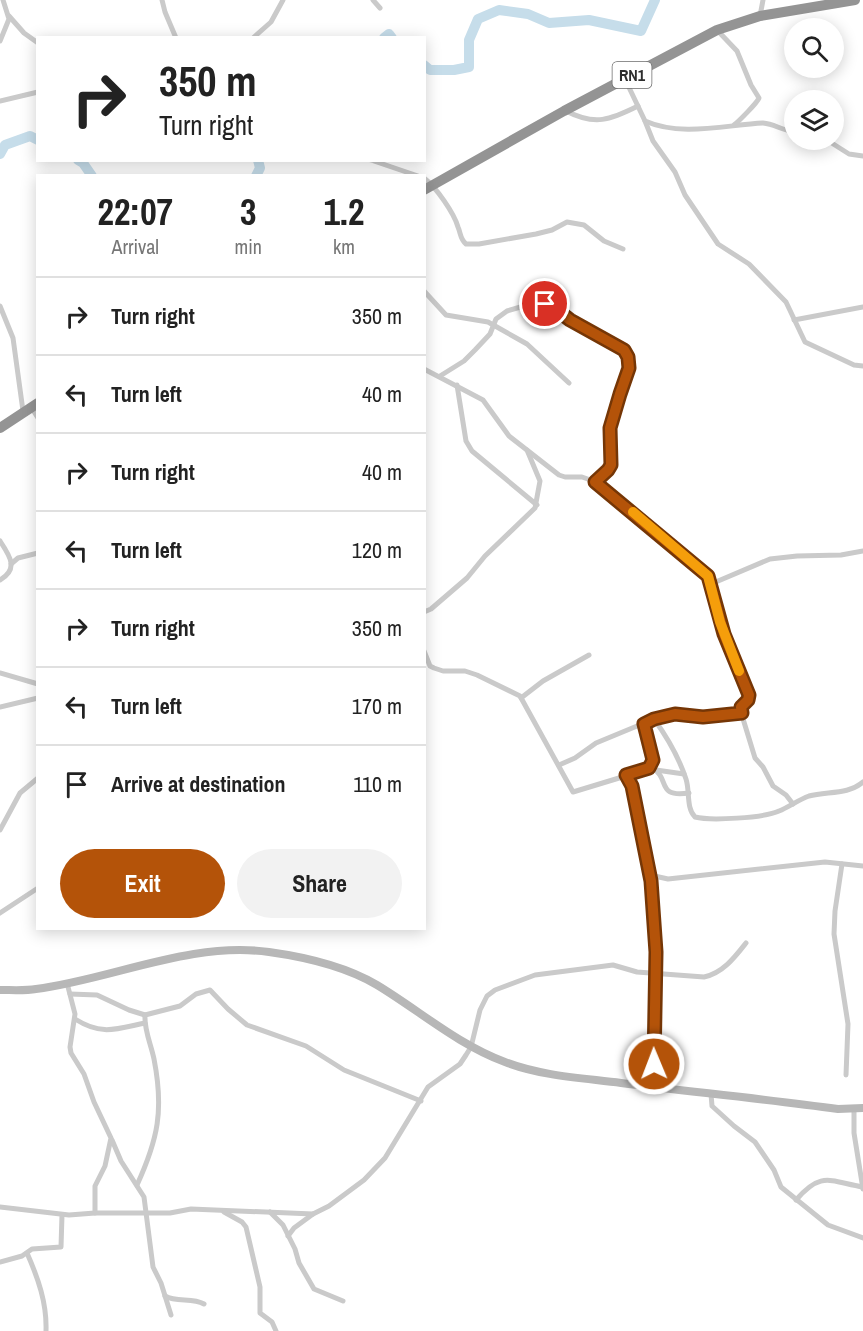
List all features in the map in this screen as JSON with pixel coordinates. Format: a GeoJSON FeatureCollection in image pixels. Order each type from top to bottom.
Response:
{"type":"FeatureCollection","features":[{"type":"Feature","properties":{"kind":"highway","name":"RN1"},"geometry":{"type":"LineString","coordinates":[[429,188],[564,111],[717,30],[760,16],[855,0]]}},
{"type":"Feature","properties":{"kind":"highway"},"geometry":{"type":"LineString","coordinates":[[0,428],[30,407]]}},
{"type":"Feature","properties":{"kind":"main road"},"geometry":{"type":"LineString","coordinates":[[0,990],[36,990],[194,954],[267,951],[310,959],[366,979],[471,1047],[507,1063],[555,1074],[711,1094],[838,1109],[859,1108]]}},
{"type":"Feature","properties":{"kind":"street"},"geometry":{"type":"LineString","coordinates":[[0,41],[8,22],[3,0]]}},
{"type":"Feature","properties":{"kind":"street"},"geometry":{"type":"LineString","coordinates":[[162,0],[175,36]]}},
{"type":"Feature","properties":{"kind":"street"},"geometry":{"type":"LineString","coordinates":[[255,36],[271,22],[284,0]]}},
{"type":"Feature","properties":{"kind":"street"},"geometry":{"type":"LineString","coordinates":[[373,0],[380,8]]}},
{"type":"Feature","properties":{"kind":"street"},"geometry":{"type":"LineString","coordinates":[[760,16],[763,0]]}},
{"type":"Feature","properties":{"kind":"street"},"geometry":{"type":"LineString","coordinates":[[8,14],[24,33],[36,42]]}},
{"type":"Feature","properties":{"kind":"street"},"geometry":{"type":"LineString","coordinates":[[717,30],[737,51],[759,98],[757,103],[734,125]]}},
{"type":"Feature","properties":{"kind":"street"},"geometry":{"type":"LineString","coordinates":[[626,79],[653,141],[674,170],[685,195],[718,244],[749,264],[786,302],[801,337],[812,347],[854,365],[863,366]]}},
{"type":"Feature","properties":{"kind":"street"},"geometry":{"type":"LineString","coordinates":[[0,101],[36,92]]}},
{"type":"Feature","properties":{"kind":"street"},"geometry":{"type":"LineString","coordinates":[[564,111],[580,119],[597,121],[614,117],[638,106]]}},
{"type":"Feature","properties":{"kind":"street"},"geometry":{"type":"LineString","coordinates":[[645,121],[656,125],[687,129],[768,124],[784,131]]}},
{"type":"Feature","properties":{"kind":"street"},"geometry":{"type":"LineString","coordinates":[[843,150],[849,154],[863,156]]}},
{"type":"Feature","properties":{"kind":"street"},"geometry":{"type":"LineString","coordinates":[[377,162],[412,174]]}},
{"type":"Feature","properties":{"kind":"street"},"geometry":{"type":"LineString","coordinates":[[429,188],[457,224],[462,241],[466,244],[479,244],[536,234],[552,230],[567,222],[584,225],[604,241],[623,249]]}},
{"type":"Feature","properties":{"kind":"street"},"geometry":{"type":"LineString","coordinates":[[426,293],[446,315],[494,325],[527,344],[569,383]]}},
{"type":"Feature","properties":{"kind":"street"},"geometry":{"type":"LineString","coordinates":[[440,376],[464,361],[485,340],[500,316],[514,308],[549,304],[570,320],[624,350],[628,357],[629,368],[610,428],[611,465],[595,482]]}},
{"type":"Feature","properties":{"kind":"street"},"geometry":{"type":"LineString","coordinates":[[0,306],[13,338],[30,407]]}},
{"type":"Feature","properties":{"kind":"street"},"geometry":{"type":"LineString","coordinates":[[794,320],[863,307]]}},
{"type":"Feature","properties":{"kind":"street"},"geometry":{"type":"LineString","coordinates":[[426,370],[457,385],[487,404],[509,436],[562,477],[582,477],[595,482],[703,570],[708,576],[722,628],[749,695],[748,700],[741,707],[755,758],[773,786],[786,795],[793,804]]}},
{"type":"Feature","properties":{"kind":"street"},"geometry":{"type":"LineString","coordinates":[[457,385],[466,441],[472,451],[537,505]]}},
{"type":"Feature","properties":{"kind":"street"},"geometry":{"type":"LineString","coordinates":[[426,611],[467,578],[485,556],[537,505],[540,481],[526,448]]}},
{"type":"Feature","properties":{"kind":"street"},"geometry":{"type":"LineString","coordinates":[[0,541],[11,564],[11,573],[0,580]]}},
{"type":"Feature","properties":{"kind":"street"},"geometry":{"type":"LineString","coordinates":[[711,585],[770,559],[841,555],[863,551]]}},
{"type":"Feature","properties":{"kind":"street"},"geometry":{"type":"LineString","coordinates":[[11,564],[18,558],[36,554]]}},
{"type":"Feature","properties":{"kind":"street"},"geometry":{"type":"LineString","coordinates":[[521,698],[543,681],[590,655]]}},
{"type":"Feature","properties":{"kind":"street"},"geometry":{"type":"LineString","coordinates":[[426,656],[430,666],[443,671],[460,670],[477,675],[521,698],[574,792],[649,768],[684,774]]}},
{"type":"Feature","properties":{"kind":"street"},"geometry":{"type":"LineString","coordinates":[[426,670],[430,666]]}},
{"type":"Feature","properties":{"kind":"street"},"geometry":{"type":"LineString","coordinates":[[0,673],[36,683]]}},
{"type":"Feature","properties":{"kind":"street"},"geometry":{"type":"LineString","coordinates":[[0,707],[36,698]]}},
{"type":"Feature","properties":{"kind":"street"},"geometry":{"type":"LineString","coordinates":[[559,765],[575,758],[597,743],[654,719],[675,714],[703,717],[742,713]]}},
{"type":"Feature","properties":{"kind":"street"},"geometry":{"type":"LineString","coordinates":[[654,719],[667,738],[684,774],[691,812],[695,817],[766,815],[778,812],[810,796],[853,789],[863,782]]}},
{"type":"Feature","properties":{"kind":"street"},"geometry":{"type":"LineString","coordinates":[[644,724],[648,747],[654,759],[649,768]]}},
{"type":"Feature","properties":{"kind":"street"},"geometry":{"type":"LineString","coordinates":[[656,770],[669,792],[688,793]]}},
{"type":"Feature","properties":{"kind":"street"},"geometry":{"type":"LineString","coordinates":[[626,775],[632,786],[650,875],[655,973],[654,1069]]}},
{"type":"Feature","properties":{"kind":"street"},"geometry":{"type":"LineString","coordinates":[[0,830],[20,794],[36,780]]}},
{"type":"Feature","properties":{"kind":"street"},"geometry":{"type":"LineString","coordinates":[[650,875],[668,879],[816,863],[863,866]]}},
{"type":"Feature","properties":{"kind":"street"},"geometry":{"type":"LineString","coordinates":[[842,864],[834,934],[848,1024],[846,1075]]}},
{"type":"Feature","properties":{"kind":"street"},"geometry":{"type":"LineString","coordinates":[[0,913],[36,889]]}},
{"type":"Feature","properties":{"kind":"street"},"geometry":{"type":"LineString","coordinates":[[288,1236],[294,1228],[329,1206],[375,1170],[385,1158],[428,1087],[460,1064],[471,1047],[476,1020],[488,996],[495,990],[510,983],[550,972],[571,972],[613,965],[637,972],[710,976],[728,964],[747,943]]}},
{"type":"Feature","properties":{"kind":"street"},"geometry":{"type":"LineString","coordinates":[[67,983],[75,1019],[71,1053],[84,1074],[121,1161],[144,1197],[153,1266],[171,1315]]}},
{"type":"Feature","properties":{"kind":"street"},"geometry":{"type":"LineString","coordinates":[[70,994],[97,995],[129,1010],[145,1014],[180,1006],[196,994],[210,990],[247,1025],[306,1046],[344,1070],[421,1101]]}},
{"type":"Feature","properties":{"kind":"street"},"geometry":{"type":"LineString","coordinates":[[137,1185],[157,1133],[160,1108],[155,1063],[145,1014]]}},
{"type":"Feature","properties":{"kind":"street"},"geometry":{"type":"LineString","coordinates":[[75,1019],[92,1028],[104,1031],[145,1023]]}},
{"type":"Feature","properties":{"kind":"street"},"geometry":{"type":"LineString","coordinates":[[711,1094],[712,1106],[755,1142],[774,1170],[781,1187],[828,1225],[861,1239]]}},
{"type":"Feature","properties":{"kind":"street"},"geometry":{"type":"LineString","coordinates":[[796,1200],[808,1186],[823,1180],[863,1188],[854,1133],[859,1108]]}},
{"type":"Feature","properties":{"kind":"street"},"geometry":{"type":"LineString","coordinates":[[95,1213],[95,1186],[105,1166],[111,1138]]}},
{"type":"Feature","properties":{"kind":"street"},"geometry":{"type":"LineString","coordinates":[[0,1207],[62,1215],[170,1214],[191,1209],[313,1214]]}},
{"type":"Feature","properties":{"kind":"street"},"geometry":{"type":"LineString","coordinates":[[221,1211],[242,1222],[246,1227],[260,1287],[260,1312],[272,1322],[276,1331]]}},
{"type":"Feature","properties":{"kind":"street"},"geometry":{"type":"LineString","coordinates":[[268,1211],[283,1225],[315,1289],[343,1301]]}},
{"type":"Feature","properties":{"kind":"street"},"geometry":{"type":"LineString","coordinates":[[0,1262],[22,1257],[32,1249],[61,1247],[62,1215]]}},
{"type":"Feature","properties":{"kind":"street"},"geometry":{"type":"LineString","coordinates":[[27,1253],[42,1293],[46,1331]]}},
{"type":"Feature","properties":{"kind":"street"},"geometry":{"type":"LineString","coordinates":[[165,1296],[172,1299],[195,1300],[204,1304]]}},
{"type":"Feature","properties":{"kind":"waterway"},"geometry":{"type":"LineString","coordinates":[[426,67],[430,70],[454,70],[469,67],[469,40],[478,19],[499,10],[528,14],[549,23],[589,20],[641,31],[655,0]]}},
{"type":"Feature","properties":{"kind":"waterway"},"geometry":{"type":"LineString","coordinates":[[386,36],[389,34],[390,36]]}},
{"type":"Feature","properties":{"kind":"waterway"},"geometry":{"type":"LineString","coordinates":[[0,154],[5,145],[30,136],[36,139]]}},
{"type":"Feature","properties":{"kind":"waterway"},"geometry":{"type":"LineString","coordinates":[[81,162],[91,174]]}},
{"type":"Feature","properties":{"kind":"waterway"},"geometry":{"type":"LineString","coordinates":[[257,174],[260,168],[258,162]]}},
{"type":"Feature","properties":{"kind":"slow traffic"},"geometry":{"type":"LineString","coordinates":[[633,512],[708,576],[720,622],[739,671]]}},
{"type":"Feature","properties":{"kind":"route"},"geometry":{"type":"LineString","coordinates":[[545,304],[558,309],[570,320],[622,348],[628,357],[629,368],[610,428],[611,465],[595,482],[680,550],[708,576],[724,634],[749,695],[748,700],[741,707],[742,713],[703,717],[675,714],[644,724],[648,747],[654,759],[649,768],[626,775],[632,786],[651,881],[656,952],[654,1064]]}}]}
